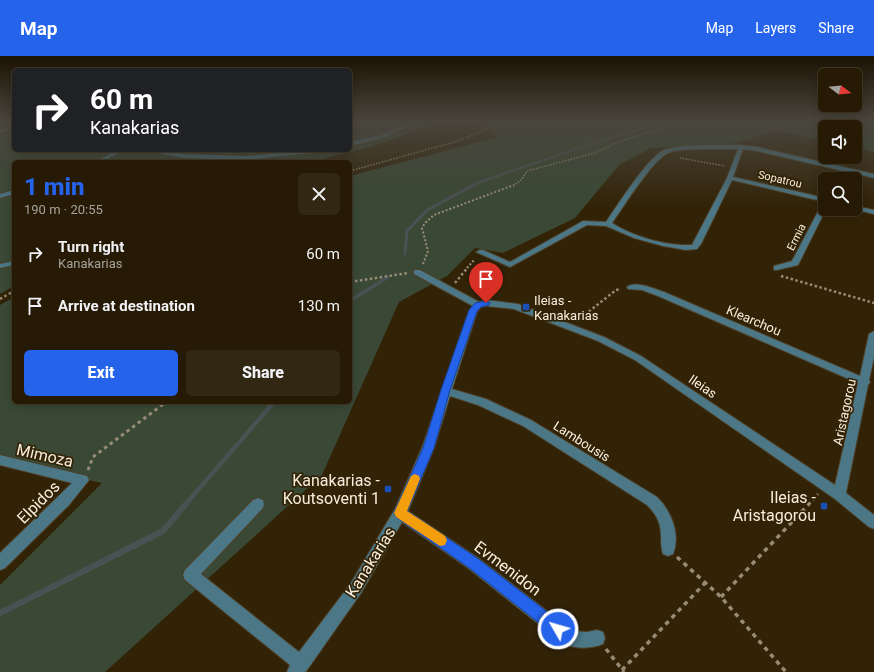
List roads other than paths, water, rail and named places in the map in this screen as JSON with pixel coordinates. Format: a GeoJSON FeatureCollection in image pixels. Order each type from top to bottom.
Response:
{"type":"FeatureCollection","features":[{"type":"Feature","properties":{"kind":"street"},"geometry":{"type":"LineString","coordinates":[[608,224],[652,164],[664,152],[674,150]]}},
{"type":"Feature","properties":{"kind":"street"},"geometry":{"type":"LineString","coordinates":[[480,252],[510,265],[586,223],[608,224],[614,229],[627,234],[683,248],[694,247],[697,244],[730,178],[740,150]]}},
{"type":"Feature","properties":{"kind":"street"},"geometry":{"type":"LineString","coordinates":[[757,150],[874,176]]}},
{"type":"Feature","properties":{"kind":"street"},"geometry":{"type":"LineString","coordinates":[[102,160],[117,152]]}},
{"type":"Feature","properties":{"kind":"street"},"geometry":{"type":"LineString","coordinates":[[157,152],[184,156],[246,158],[304,152]]}},
{"type":"Feature","properties":{"kind":"street","name":"Sopatrou"},"geometry":{"type":"LineString","coordinates":[[730,178],[818,198]]}},
{"type":"Feature","properties":{"kind":"street"},"geometry":{"type":"LineString","coordinates":[[0,196],[12,193]]}},
{"type":"Feature","properties":{"kind":"street"},"geometry":{"type":"LineString","coordinates":[[862,209],[874,212]]}},
{"type":"Feature","properties":{"kind":"street","name":"Ermia"},"geometry":{"type":"LineString","coordinates":[[777,268],[795,263],[819,216]]}},
{"type":"Feature","properties":{"kind":"street"},"geometry":{"type":"LineString","coordinates":[[0,266],[12,263]]}},
{"type":"Feature","properties":{"kind":"street"},"geometry":{"type":"LineString","coordinates":[[417,272],[478,305]]}},
{"type":"Feature","properties":{"kind":"street","name":"Klearchou"},"geometry":{"type":"LineString","coordinates":[[631,287],[643,288],[661,294],[865,382]]}},
{"type":"Feature","properties":{"kind":"street","name":"Ileias"},"geometry":{"type":"LineString","coordinates":[[478,305],[486,303],[516,306],[571,326],[638,358],[840,496],[874,523]]}},
{"type":"Feature","properties":{"kind":"street","name":"Kanakarias"},"geometry":{"type":"LineString","coordinates":[[298,668],[356,588],[400,513],[428,448],[473,310],[478,305]]}},
{"type":"Feature","properties":{"kind":"street","name":"Aristagorou"},"geometry":{"type":"LineString","coordinates":[[840,496],[874,334]]}},
{"type":"Feature","properties":{"kind":"street","name":"Lambousis"},"geometry":{"type":"LineString","coordinates":[[446,390],[482,402],[527,423],[652,501],[663,512],[667,520],[668,549]]}},
{"type":"Feature","properties":{"kind":"street","name":"Mimoza"},"geometry":{"type":"LineString","coordinates":[[0,460],[83,480]]}},
{"type":"Feature","properties":{"kind":"street","name":"Elpidos"},"geometry":{"type":"LineString","coordinates":[[0,563],[64,501],[83,480]]}},
{"type":"Feature","properties":{"kind":"street"},"geometry":{"type":"LineString","coordinates":[[258,504],[190,575],[298,668]]}},
{"type":"Feature","properties":{"kind":"street","name":"Evmenidon"},"geometry":{"type":"LineString","coordinates":[[400,513],[473,563],[570,638],[587,640],[597,638]]}},
{"type":"Feature","properties":{"kind":"waterway"},"geometry":{"type":"LineString","coordinates":[[474,185],[573,150]]}},
{"type":"Feature","properties":{"kind":"waterway"},"geometry":{"type":"LineString","coordinates":[[405,254],[407,231],[427,210],[474,185]]}},
{"type":"Feature","properties":{"kind":"waterway"},"geometry":{"type":"LineString","coordinates":[[352,300],[388,277]]}},
{"type":"Feature","properties":{"kind":"waterway"},"geometry":{"type":"LineString","coordinates":[[185,505],[272,404]]}},
{"type":"Feature","properties":{"kind":"waterway"},"geometry":{"type":"LineString","coordinates":[[0,613],[163,531],[186,504]]}},
{"type":"Feature","properties":{"kind":"place","name":"Ileias - Kanakarias"},"geometry":{"type":"Point","coordinates":[526,307]}},
{"type":"Feature","properties":{"kind":"place","name":"Kanakarias - Koutsoventi 1"},"geometry":{"type":"Point","coordinates":[388,489]}},
{"type":"Feature","properties":{"kind":"place","name":"Ileias - Aristagorou"},"geometry":{"type":"Point","coordinates":[824,506]}}]}
